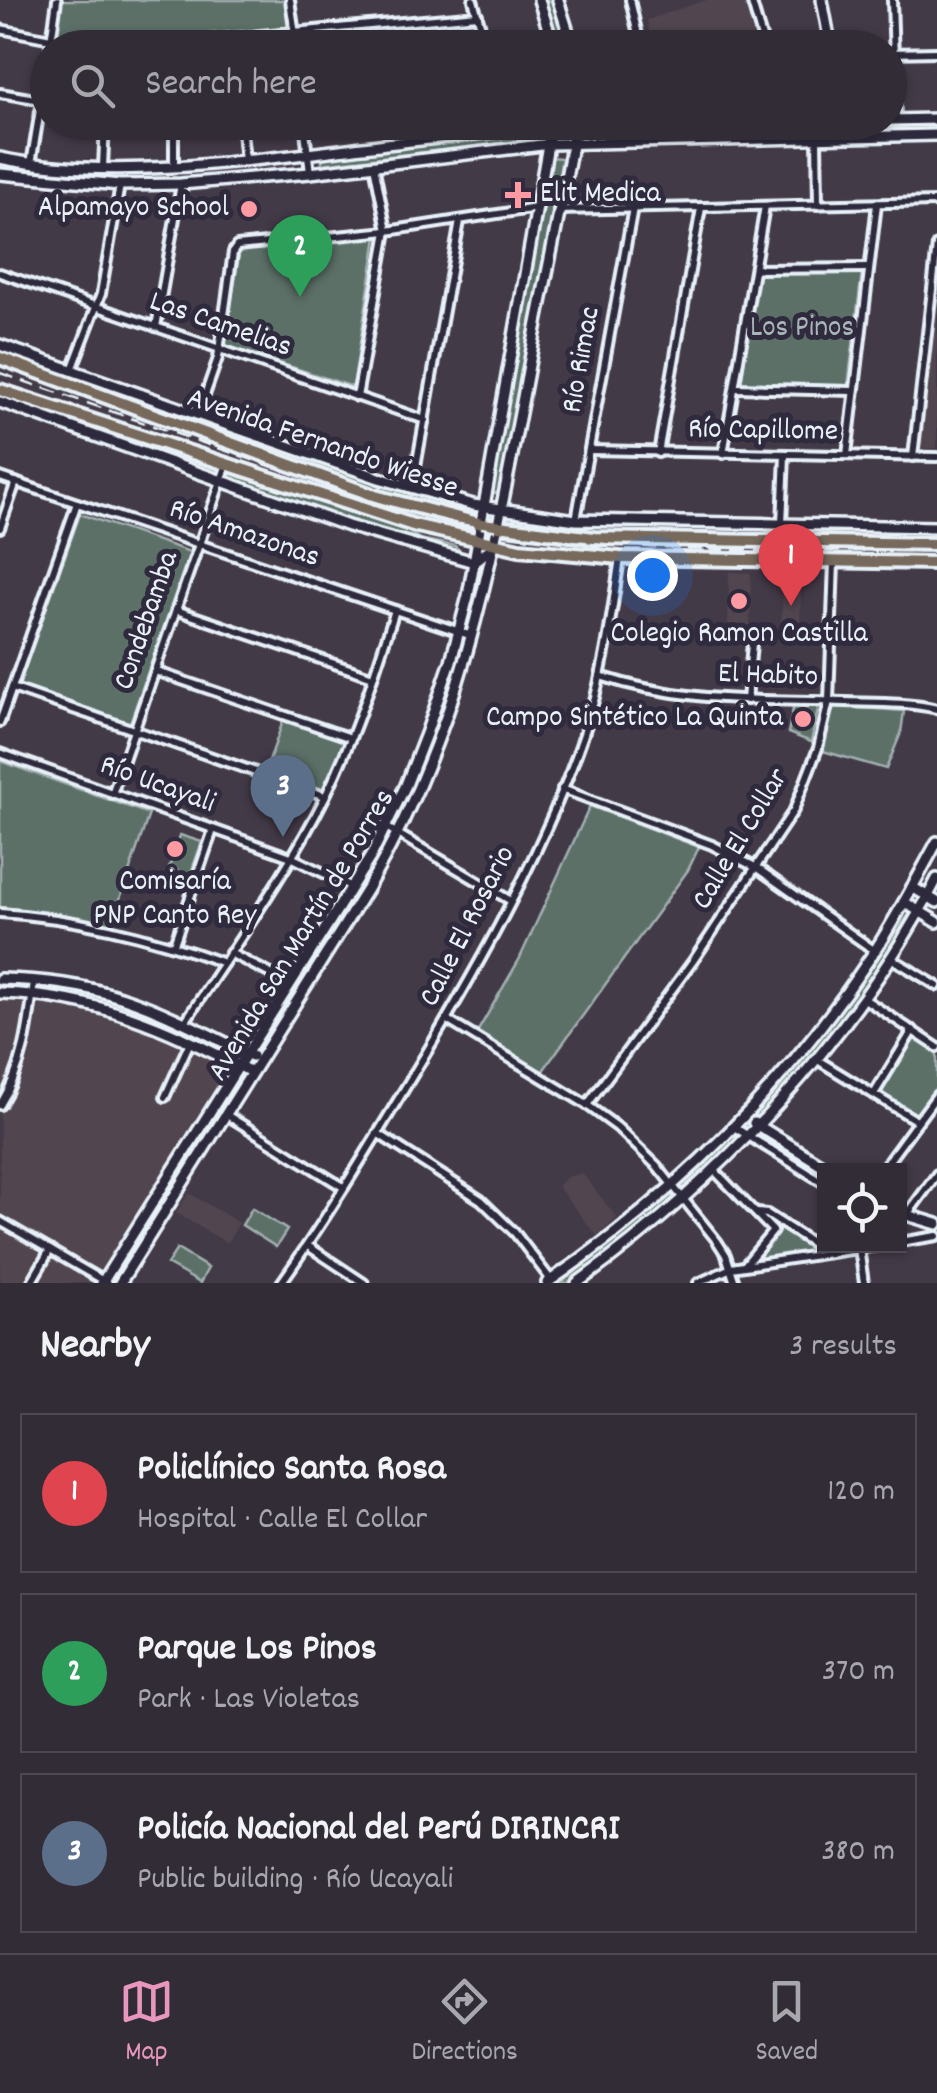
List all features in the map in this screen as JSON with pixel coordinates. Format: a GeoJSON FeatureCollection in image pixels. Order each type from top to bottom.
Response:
{"type":"FeatureCollection","features":[{"type":"Feature","properties":{"kind":"main road"},"geometry":{"type":"LineString","coordinates":[[539,0],[548,30]]}},
{"type":"Feature","properties":{"kind":"main road"},"geometry":{"type":"LineString","coordinates":[[558,0],[567,30]]}},
{"type":"Feature","properties":{"kind":"main road"},"geometry":{"type":"LineString","coordinates":[[822,0],[828,30]]}},
{"type":"Feature","properties":{"kind":"main road"},"geometry":{"type":"LineString","coordinates":[[907,120],[937,119]]}},
{"type":"Feature","properties":{"kind":"main road"},"geometry":{"type":"LineString","coordinates":[[907,136],[937,135]]}},
{"type":"Feature","properties":{"kind":"main road"},"geometry":{"type":"LineString","coordinates":[[0,158],[31,164],[174,166],[426,140]]}},
{"type":"Feature","properties":{"kind":"main road","name":"Avenida San Martín de Porres"},"geometry":{"type":"LineString","coordinates":[[104,1282],[352,887],[386,828],[426,734],[471,580],[550,140]]}},
{"type":"Feature","properties":{"kind":"main road","name":"Avenida San Martín de Porres"},"geometry":{"type":"LineString","coordinates":[[120,1283],[398,834],[432,760],[474,636],[496,544],[573,140]]}},
{"type":"Feature","properties":{"kind":"main road"},"geometry":{"type":"LineString","coordinates":[[0,174],[120,186],[180,184],[310,173],[550,144],[718,140]]}},
{"type":"Feature","properties":{"kind":"main road","name":"Avenida Fernando Wiesse"},"geometry":{"type":"LineString","coordinates":[[0,346],[412,489],[484,507],[576,520],[937,527]]}},
{"type":"Feature","properties":{"kind":"main road","name":"Avenida Fernando Wiesse"},"geometry":{"type":"LineString","coordinates":[[0,358],[376,496],[482,524],[594,538],[937,544]]}},
{"type":"Feature","properties":{"kind":"main road","name":"Avenida Fernando Wiesse"},"geometry":{"type":"LineString","coordinates":[[0,390],[413,525],[478,541],[571,556],[937,563]]}},
{"type":"Feature","properties":{"kind":"main road"},"geometry":{"type":"LineString","coordinates":[[0,402],[348,526],[474,562],[496,544]]}},
{"type":"Feature","properties":{"kind":"main road"},"geometry":{"type":"LineString","coordinates":[[471,580],[486,584]]}},
{"type":"Feature","properties":{"kind":"main road"},"geometry":{"type":"LineString","coordinates":[[549,1282],[674,1186],[791,1063],[875,952],[937,842]]}},
{"type":"Feature","properties":{"kind":"main road"},"geometry":{"type":"LineString","coordinates":[[577,1283],[684,1198],[757,1125],[862,997],[920,910],[932,899],[937,879]]}},
{"type":"Feature","properties":{"kind":"main road"},"geometry":{"type":"LineString","coordinates":[[912,887],[932,899]]}},
{"type":"Feature","properties":{"kind":"main road"},"geometry":{"type":"LineString","coordinates":[[904,902],[937,922]]}},
{"type":"Feature","properties":{"kind":"main road"},"geometry":{"type":"LineString","coordinates":[[0,979],[34,979],[113,992],[185,1022],[260,1060]]}},
{"type":"Feature","properties":{"kind":"main road"},"geometry":{"type":"LineString","coordinates":[[0,993],[116,1010],[191,1041],[251,1072]]}},
{"type":"Feature","properties":{"kind":"main road"},"geometry":{"type":"LineString","coordinates":[[744,1116],[819,1163]]}},
{"type":"Feature","properties":{"kind":"main road"},"geometry":{"type":"LineString","coordinates":[[163,1187],[175,1194]]}},
{"type":"Feature","properties":{"kind":"main road"},"geometry":{"type":"LineString","coordinates":[[907,1215],[937,1224]]}},
{"type":"Feature","properties":{"kind":"main road"},"geometry":{"type":"LineString","coordinates":[[123,1250],[135,1258]]}},
{"type":"Feature","properties":{"kind":"street"},"geometry":{"type":"LineString","coordinates":[[53,30],[57,0]]}},
{"type":"Feature","properties":{"kind":"street"},"geometry":{"type":"LineString","coordinates":[[290,0],[295,30]]}},
{"type":"Feature","properties":{"kind":"street"},"geometry":{"type":"LineString","coordinates":[[473,0],[482,30]]}},
{"type":"Feature","properties":{"kind":"street"},"geometry":{"type":"LineString","coordinates":[[630,0],[638,30]]}},
{"type":"Feature","properties":{"kind":"street"},"geometry":{"type":"LineString","coordinates":[[751,0],[759,30]]}},
{"type":"Feature","properties":{"kind":"street"},"geometry":{"type":"LineString","coordinates":[[892,0],[892,30]]}},
{"type":"Feature","properties":{"kind":"street"},"geometry":{"type":"LineString","coordinates":[[334,30],[478,15]]}},
{"type":"Feature","properties":{"kind":"street"},"geometry":{"type":"LineString","coordinates":[[0,29],[30,37]]}},
{"type":"Feature","properties":{"kind":"street"},"geometry":{"type":"LineString","coordinates":[[907,53],[937,52]]}},
{"type":"Feature","properties":{"kind":"street"},"geometry":{"type":"LineString","coordinates":[[0,93],[30,98]]}},
{"type":"Feature","properties":{"kind":"street"},"geometry":{"type":"LineString","coordinates":[[31,164],[35,140]]}},
{"type":"Feature","properties":{"kind":"street"},"geometry":{"type":"LineString","coordinates":[[103,167],[104,140]]}},
{"type":"Feature","properties":{"kind":"street"},"geometry":{"type":"LineString","coordinates":[[174,140],[174,166]]}},
{"type":"Feature","properties":{"kind":"street"},"geometry":{"type":"LineString","coordinates":[[243,140],[246,161]]}},
{"type":"Feature","properties":{"kind":"street"},"geometry":{"type":"LineString","coordinates":[[306,140],[310,173]]}},
{"type":"Feature","properties":{"kind":"street"},"geometry":{"type":"LineString","coordinates":[[816,140],[818,205]]}},
{"type":"Feature","properties":{"kind":"street"},"geometry":{"type":"LineString","coordinates":[[357,397],[387,231],[374,165]]}},
{"type":"Feature","properties":{"kind":"street"},"geometry":{"type":"LineString","coordinates":[[156,327],[180,184]]}},
{"type":"Feature","properties":{"kind":"street"},"geometry":{"type":"LineString","coordinates":[[72,370],[96,308],[120,186]]}},
{"type":"Feature","properties":{"kind":"street"},"geometry":{"type":"LineString","coordinates":[[558,210],[937,202]]}},
{"type":"Feature","properties":{"kind":"street"},"geometry":{"type":"LineString","coordinates":[[846,456],[877,204]]}},
{"type":"Feature","properties":{"kind":"street"},"geometry":{"type":"LineString","coordinates":[[724,454],[765,206]]}},
{"type":"Feature","properties":{"kind":"street"},"geometry":{"type":"LineString","coordinates":[[658,453],[701,207]]}},
{"type":"Feature","properties":{"kind":"street"},"geometry":{"type":"LineString","coordinates":[[198,415],[218,349],[237,246],[387,231],[538,208]]}},
{"type":"Feature","properties":{"kind":"street","name":"Río Rimac"},"geometry":{"type":"LineString","coordinates":[[576,520],[633,208]]}},
{"type":"Feature","properties":{"kind":"street"},"geometry":{"type":"LineString","coordinates":[[412,489],[460,221]]}},
{"type":"Feature","properties":{"kind":"street"},"geometry":{"type":"LineString","coordinates":[[913,457],[937,245]]}},
{"type":"Feature","properties":{"kind":"street"},"geometry":{"type":"LineString","coordinates":[[755,268],[868,268]]}},
{"type":"Feature","properties":{"kind":"street","name":"Las Camelias"},"geometry":{"type":"LineString","coordinates":[[0,273],[425,420]]}},
{"type":"Feature","properties":{"kind":"street"},"geometry":{"type":"LineString","coordinates":[[736,388],[852,391]]}},
{"type":"Feature","properties":{"kind":"street","name":"Río Capillome"},"geometry":{"type":"LineString","coordinates":[[589,450],[937,458]]}},
{"type":"Feature","properties":{"kind":"street"},"geometry":{"type":"LineString","coordinates":[[782,526],[785,455]]}},
{"type":"Feature","properties":{"kind":"street","name":"Condebamba"},"geometry":{"type":"LineString","coordinates":[[112,794],[227,463]]}},
{"type":"Feature","properties":{"kind":"street","name":"Río Amazonas"},"geometry":{"type":"LineString","coordinates":[[0,477],[474,636]]}},
{"type":"Feature","properties":{"kind":"street"},"geometry":{"type":"LineString","coordinates":[[0,528],[16,482]]}},
{"type":"Feature","properties":{"kind":"street"},"geometry":{"type":"LineString","coordinates":[[0,722],[77,503]]}},
{"type":"Feature","properties":{"kind":"street","name":"Calle El Rosario"},"geometry":{"type":"LineString","coordinates":[[281,1283],[308,1246],[447,1020],[511,901],[584,736],[600,676],[620,558]]}},
{"type":"Feature","properties":{"kind":"street","name":"Calle El Collar"},"geometry":{"type":"LineString","coordinates":[[587,1105],[648,1025],[794,810],[818,748],[829,702],[834,561]]}},
{"type":"Feature","properties":{"kind":"street"},"geometry":{"type":"LineString","coordinates":[[176,610],[373,677]]}},
{"type":"Feature","properties":{"kind":"street"},"geometry":{"type":"LineString","coordinates":[[185,1022],[292,858],[325,796],[352,738],[395,610]]}},
{"type":"Feature","properties":{"kind":"street"},"geometry":{"type":"LineString","coordinates":[[747,700],[753,632]]}},
{"type":"Feature","properties":{"kind":"street"},"geometry":{"type":"LineString","coordinates":[[155,671],[352,738]]}},
{"type":"Feature","properties":{"kind":"street","name":"El Habito"},"geometry":{"type":"LineString","coordinates":[[600,676],[657,693],[901,704],[937,710]]}},
{"type":"Feature","properties":{"kind":"street"},"geometry":{"type":"LineString","coordinates":[[12,688],[325,796]]}},
{"type":"Feature","properties":{"kind":"street","name":"Río Ucayali"},"geometry":{"type":"LineString","coordinates":[[0,754],[292,858],[352,887]]}},
{"type":"Feature","properties":{"kind":"street"},"geometry":{"type":"LineString","coordinates":[[562,789],[712,844],[756,868],[875,952]]}},
{"type":"Feature","properties":{"kind":"street"},"geometry":{"type":"LineString","coordinates":[[386,828],[511,901]]}},
{"type":"Feature","properties":{"kind":"street"},"geometry":{"type":"LineString","coordinates":[[174,944],[212,830]]}},
{"type":"Feature","properties":{"kind":"street"},"geometry":{"type":"LineString","coordinates":[[0,913],[85,922],[174,944],[224,962]]}},
{"type":"Feature","properties":{"kind":"street"},"geometry":{"type":"LineString","coordinates":[[230,953],[290,984]]}},
{"type":"Feature","properties":{"kind":"street"},"geometry":{"type":"LineString","coordinates":[[890,957],[937,986]]}},
{"type":"Feature","properties":{"kind":"street"},"geometry":{"type":"LineString","coordinates":[[0,1105],[25,1045],[34,979]]}},
{"type":"Feature","properties":{"kind":"street"},"geometry":{"type":"LineString","coordinates":[[862,997],[937,1047]]}},
{"type":"Feature","properties":{"kind":"street"},"geometry":{"type":"LineString","coordinates":[[447,1020],[587,1105],[636,1146],[717,1241],[734,1283]]}},
{"type":"Feature","properties":{"kind":"street"},"geometry":{"type":"LineString","coordinates":[[874,1094],[914,1030]]}},
{"type":"Feature","properties":{"kind":"street"},"geometry":{"type":"LineString","coordinates":[[166,1097],[191,1041]]}},
{"type":"Feature","properties":{"kind":"street"},"geometry":{"type":"LineString","coordinates":[[815,1058],[918,1122]]}},
{"type":"Feature","properties":{"kind":"street"},"geometry":{"type":"LineString","coordinates":[[887,1163],[937,1095]]}},
{"type":"Feature","properties":{"kind":"street"},"geometry":{"type":"LineString","coordinates":[[226,1114],[343,1188]]}},
{"type":"Feature","properties":{"kind":"street"},"geometry":{"type":"LineString","coordinates":[[734,1127],[817,1179]]}},
{"type":"Feature","properties":{"kind":"street"},"geometry":{"type":"LineString","coordinates":[[378,1133],[481,1200],[515,1233],[549,1282]]}},
{"type":"Feature","properties":{"kind":"street"},"geometry":{"type":"LineString","coordinates":[[713,1170],[773,1232],[745,1265]]}},
{"type":"Feature","properties":{"kind":"street"},"geometry":{"type":"LineString","coordinates":[[907,1209],[937,1174]]}},
{"type":"Feature","properties":{"kind":"street"},"geometry":{"type":"LineString","coordinates":[[756,1213],[766,1214],[817,1246]]}},
{"type":"Feature","properties":{"kind":"street"},"geometry":{"type":"LineString","coordinates":[[0,1221],[104,1282]]}},
{"type":"Feature","properties":{"kind":"street"},"geometry":{"type":"LineString","coordinates":[[907,1241],[937,1236]]}},
{"type":"Feature","properties":{"kind":"street"},"geometry":{"type":"LineString","coordinates":[[308,1246],[364,1283]]}},
{"type":"Feature","properties":{"kind":"street"},"geometry":{"type":"LineString","coordinates":[[31,1283],[50,1250]]}},
{"type":"Feature","properties":{"kind":"street"},"geometry":{"type":"LineString","coordinates":[[698,1283],[731,1268],[829,1253]]}},
{"type":"Feature","properties":{"kind":"street"},"geometry":{"type":"LineString","coordinates":[[860,1253],[864,1283]]}},
{"type":"Feature","properties":{"kind":"street"},"geometry":{"type":"LineString","coordinates":[[592,1272],[600,1283]]}},
{"type":"Feature","properties":{"kind":"shaded area"},"geometry":{"type":"Polygon","coordinates":[[[706,0],[744,0],[752,30],[649,30],[647,20],[706,0]]]}},
{"type":"Feature","properties":{"kind":"shaded area"},"geometry":{"type":"Polygon","coordinates":[[[937,294],[937,448],[917,448],[937,294]]]}},
{"type":"Feature","properties":{"kind":"shaded area","name":"Colegio Ramon Castilla"},"geometry":{"type":"Polygon","coordinates":[[[729,572],[751,573],[750,630],[728,629],[729,572]]]}},
{"type":"Feature","properties":{"kind":"shaded area"},"geometry":{"type":"Polygon","coordinates":[[[783,586],[801,587],[800,627],[781,626],[783,586]]]}},
{"type":"Feature","properties":{"kind":"shaded area"},"geometry":{"type":"Polygon","coordinates":[[[0,986],[56,989],[102,999],[167,1021],[249,1065],[111,1283],[0,1283],[0,986]]]}},
{"type":"Feature","properties":{"kind":"shaded area"},"geometry":{"type":"Polygon","coordinates":[[[582,1173],[617,1218],[597,1236],[557,1186],[567,1177],[582,1173]]]}},
{"type":"Feature","properties":{"kind":"shaded area"},"geometry":{"type":"Polygon","coordinates":[[[189,1193],[239,1223],[227,1243],[176,1213],[189,1193]]]}},
{"type":"Feature","properties":{"kind":"green space"},"geometry":{"type":"Polygon","coordinates":[[[61,0],[288,0],[292,30],[56,30],[61,0]]]}},
{"type":"Feature","properties":{"kind":"green space"},"geometry":{"type":"Polygon","coordinates":[[[541,0],[552,0],[562,30],[551,30],[541,0]]]}},
{"type":"Feature","properties":{"kind":"green space"},"geometry":{"type":"Polygon","coordinates":[[[937,124],[937,132],[907,133],[907,125],[937,124]]]}},
{"type":"Feature","properties":{"kind":"green space"},"geometry":{"type":"Polygon","coordinates":[[[455,140],[528,140],[322,164],[322,156],[455,140]]]}},
{"type":"Feature","properties":{"kind":"green space"},"geometry":{"type":"Polygon","coordinates":[[[551,157],[562,158],[501,493],[490,493],[551,157]]]}},
{"type":"Feature","properties":{"kind":"green space"},"geometry":{"type":"Polygon","coordinates":[[[377,237],[353,387],[224,345],[240,250],[377,237]]]}},
{"type":"Feature","properties":{"kind":"green space","name":"Los Pinos"},"geometry":{"type":"Polygon","coordinates":[[[862,272],[848,386],[741,384],[758,274],[862,272]]]}},
{"type":"Feature","properties":{"kind":"green space"},"geometry":{"type":"Polygon","coordinates":[[[0,395],[218,466],[216,477],[0,402],[0,395]]]}},
{"type":"Feature","properties":{"kind":"green space"},"geometry":{"type":"Polygon","coordinates":[[[132,398],[384,487],[476,510],[475,518],[402,500],[130,402],[132,398]]]}},
{"type":"Feature","properties":{"kind":"green space"},"geometry":{"type":"Polygon","coordinates":[[[231,472],[405,530],[420,539],[455,546],[463,554],[380,533],[228,481],[231,472]]]}},
{"type":"Feature","properties":{"kind":"green space"},"geometry":{"type":"Polygon","coordinates":[[[80,514],[190,552],[130,723],[19,685],[80,514]]]}},
{"type":"Feature","properties":{"kind":"green space"},"geometry":{"type":"Polygon","coordinates":[[[460,640],[467,642],[449,705],[399,827],[392,823],[460,640]]]}},
{"type":"Feature","properties":{"kind":"green space","name":"Campo Sintético La Quinta"},"geometry":{"type":"Polygon","coordinates":[[[794,704],[819,705],[811,742],[788,733],[794,704]]]}},
{"type":"Feature","properties":{"kind":"green space"},"geometry":{"type":"Polygon","coordinates":[[[833,706],[904,711],[901,733],[886,769],[823,751],[833,706]]]}},
{"type":"Feature","properties":{"kind":"green space"},"geometry":{"type":"Polygon","coordinates":[[[284,718],[345,741],[323,790],[266,770],[284,718]]]}},
{"type":"Feature","properties":{"kind":"green space"},"geometry":{"type":"Polygon","coordinates":[[[0,761],[149,814],[111,925],[0,910],[0,761]]]}},
{"type":"Feature","properties":{"kind":"green space"},"geometry":{"type":"Polygon","coordinates":[[[590,806],[699,847],[688,870],[542,1072],[476,1034],[519,960],[590,806]]]}},
{"type":"Feature","properties":{"kind":"green space"},"geometry":{"type":"Polygon","coordinates":[[[180,835],[202,842],[190,875],[169,868],[180,835]]]}},
{"type":"Feature","properties":{"kind":"green space"},"geometry":{"type":"Polygon","coordinates":[[[385,836],[391,840],[258,1053],[255,1047],[385,836]]]}},
{"type":"Feature","properties":{"kind":"green space"},"geometry":{"type":"Polygon","coordinates":[[[909,914],[894,943],[839,1022],[757,1122],[751,1119],[828,1028],[909,914]]]}},
{"type":"Feature","properties":{"kind":"green space"},"geometry":{"type":"Polygon","coordinates":[[[47,983],[143,1009],[210,1039],[233,1051],[234,1056],[229,1058],[117,1008],[46,990],[47,983]]]}},
{"type":"Feature","properties":{"kind":"green space"},"geometry":{"type":"Polygon","coordinates":[[[915,1035],[937,1049],[937,1089],[917,1117],[879,1093],[915,1035]]]}},
{"type":"Feature","properties":{"kind":"green space"},"geometry":{"type":"Polygon","coordinates":[[[237,1076],[243,1079],[174,1189],[169,1186],[237,1076]]]}},
{"type":"Feature","properties":{"kind":"green space"},"geometry":{"type":"Polygon","coordinates":[[[734,1134],[740,1138],[684,1192],[681,1190],[734,1134]]]}},
{"type":"Feature","properties":{"kind":"green space"},"geometry":{"type":"Polygon","coordinates":[[[164,1195],[167,1200],[132,1252],[129,1248],[164,1195]]]}},
{"type":"Feature","properties":{"kind":"green space"},"geometry":{"type":"Polygon","coordinates":[[[671,1195],[675,1200],[567,1283],[561,1283],[671,1195]]]}},
{"type":"Feature","properties":{"kind":"green space"},"geometry":{"type":"Polygon","coordinates":[[[252,1208],[287,1230],[276,1247],[242,1225],[252,1208]]]}},
{"type":"Feature","properties":{"kind":"green space"},"geometry":{"type":"Polygon","coordinates":[[[767,1218],[817,1247],[817,1252],[751,1259],[774,1236],[775,1227],[767,1218]]]}},
{"type":"Feature","properties":{"kind":"green space"},"geometry":{"type":"Polygon","coordinates":[[[177,1249],[208,1268],[200,1283],[167,1264],[177,1249]]]}},
{"type":"Feature","properties":{"kind":"railway"},"geometry":{"type":"LineString","coordinates":[[0,373],[383,505],[451,522],[589,543],[658,548],[937,551]]}},
{"type":"Feature","properties":{"kind":"place","name":"Elit Medica"},"geometry":{"type":"Point","coordinates":[518,195]}},
{"type":"Feature","properties":{"kind":"place","name":"Alpamayo School"},"geometry":{"type":"Point","coordinates":[249,209]}},
{"type":"Feature","properties":{"kind":"place","name":"Parque Los Pinos"},"geometry":{"type":"Point","coordinates":[300,297]}},
{"type":"Feature","properties":{"kind":"place","name":"Colegio Ramon Castilla"},"geometry":{"type":"Point","coordinates":[739,601]}},
{"type":"Feature","properties":{"kind":"place","name":"Policlínico Santa Rosa"},"geometry":{"type":"Point","coordinates":[791,606]}},
{"type":"Feature","properties":{"kind":"place","name":"Campo Sintético La Quinta"},"geometry":{"type":"Point","coordinates":[803,719]}},
{"type":"Feature","properties":{"kind":"place","name":"Policía Nacional del Perú DIRINCRI"},"geometry":{"type":"Point","coordinates":[283,837]}},
{"type":"Feature","properties":{"kind":"place","name":"Comisaría PNP Canto Rey"},"geometry":{"type":"Point","coordinates":[175,849]}}]}
